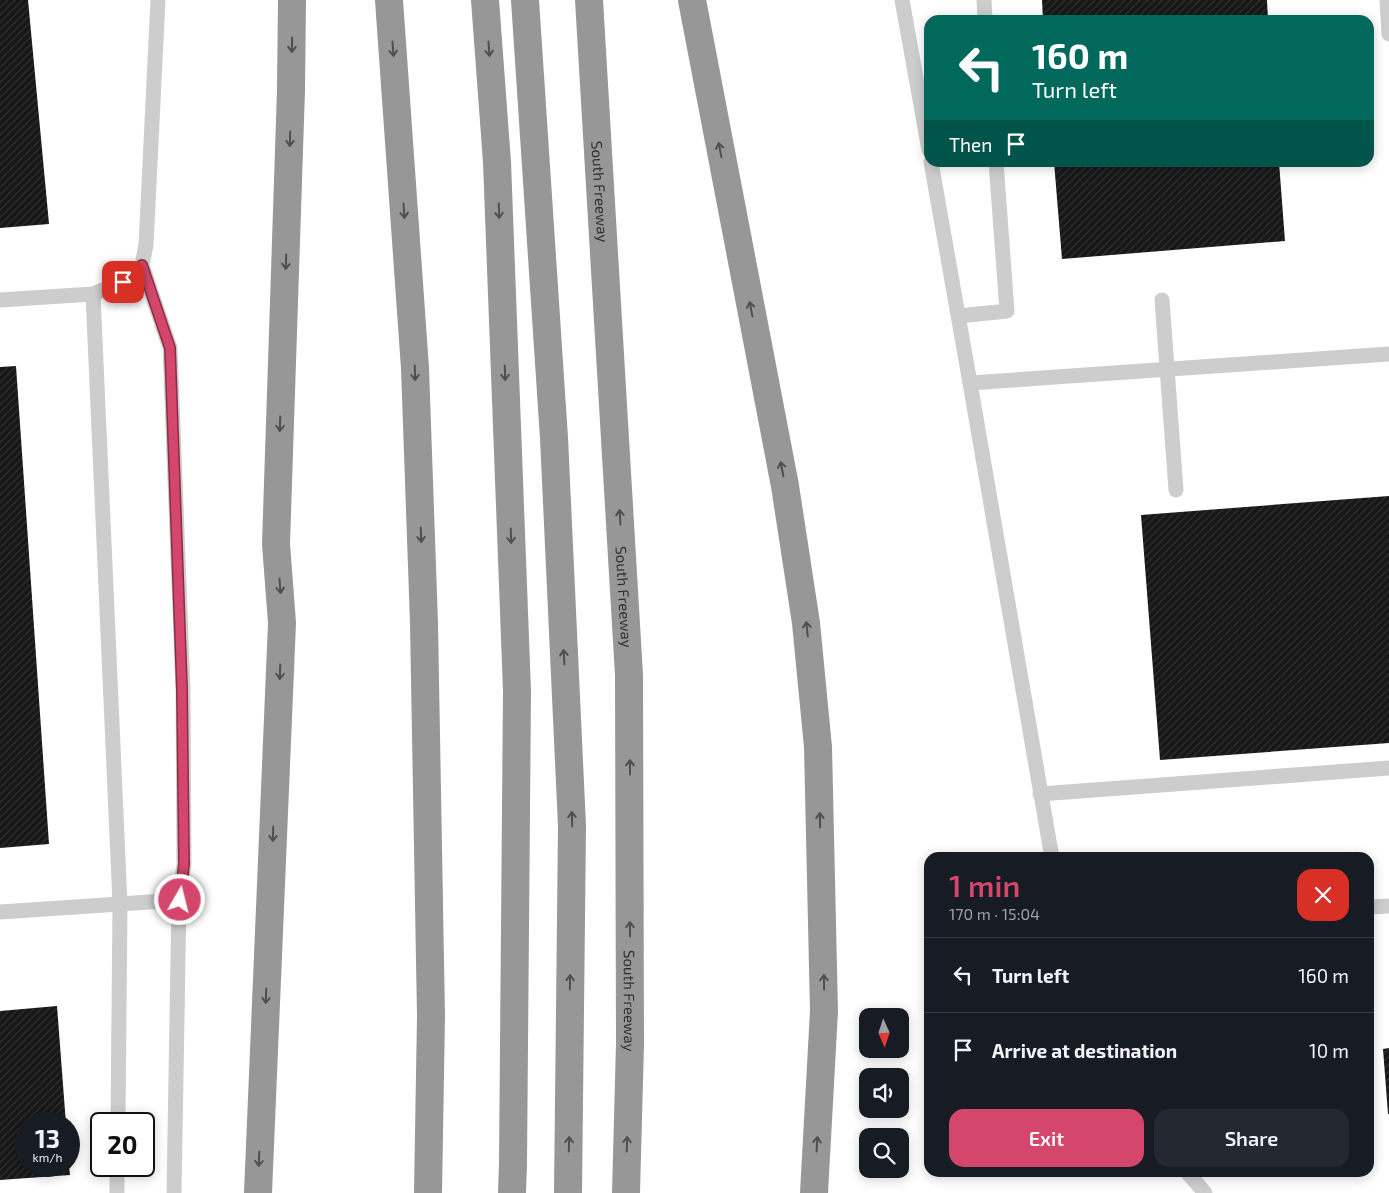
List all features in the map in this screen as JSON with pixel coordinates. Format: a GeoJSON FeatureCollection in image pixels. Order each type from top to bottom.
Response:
{"type":"FeatureCollection","features":[{"type":"Feature","properties":{"kind":"highway"},"geometry":{"type":"LineString","coordinates":[[258,1193],[282,623],[276,544],[291,100],[292,0]]}},
{"type":"Feature","properties":{"kind":"highway"},"geometry":{"type":"LineString","coordinates":[[389,0],[415,358],[424,632],[431,1006],[428,1193]]}},
{"type":"Feature","properties":{"kind":"highway"},"geometry":{"type":"LineString","coordinates":[[485,0],[497,162],[517,691],[512,1193]]}},
{"type":"Feature","properties":{"kind":"highway"},"geometry":{"type":"LineString","coordinates":[[525,0],[554,438],[572,826],[568,1193]]}},
{"type":"Feature","properties":{"kind":"highway","name":"South Freeway"},"geometry":{"type":"LineString","coordinates":[[589,0],[629,674],[630,1044],[626,1193]]}},
{"type":"Feature","properties":{"kind":"highway"},"geometry":{"type":"LineString","coordinates":[[692,0],[786,486],[806,623],[818,747],[824,1011],[814,1193]]}},
{"type":"Feature","properties":{"kind":"lane"},"geometry":{"type":"LineString","coordinates":[[158,0],[146,246],[142,265],[170,348],[182,690],[184,864],[180,900],[174,1193]]}},
{"type":"Feature","properties":{"kind":"lane"},"geometry":{"type":"LineString","coordinates":[[902,0],[924,122]]}},
{"type":"Feature","properties":{"kind":"lane"},"geometry":{"type":"LineString","coordinates":[[984,0],[985,15]]}},
{"type":"Feature","properties":{"kind":"lane"},"geometry":{"type":"LineString","coordinates":[[1386,0],[1389,34]]}},
{"type":"Feature","properties":{"kind":"lane"},"geometry":{"type":"LineString","coordinates":[[932,167],[1051,852]]}},
{"type":"Feature","properties":{"kind":"lane"},"geometry":{"type":"LineString","coordinates":[[959,316],[1007,311],[996,167]]}},
{"type":"Feature","properties":{"kind":"lane"},"geometry":{"type":"LineString","coordinates":[[0,300],[93,294],[123,282],[142,265]]}},
{"type":"Feature","properties":{"kind":"lane"},"geometry":{"type":"LineString","coordinates":[[93,294],[120,904],[118,1112]]}},
{"type":"Feature","properties":{"kind":"lane"},"geometry":{"type":"LineString","coordinates":[[1162,300],[1176,490]]}},
{"type":"Feature","properties":{"kind":"lane"},"geometry":{"type":"LineString","coordinates":[[970,384],[1389,354]]}},
{"type":"Feature","properties":{"kind":"lane"},"geometry":{"type":"LineString","coordinates":[[1040,794],[1389,768]]}},
{"type":"Feature","properties":{"kind":"lane"},"geometry":{"type":"LineString","coordinates":[[0,912],[180,900]]}},
{"type":"Feature","properties":{"kind":"lane"},"geometry":{"type":"LineString","coordinates":[[1374,907],[1389,906]]}},
{"type":"Feature","properties":{"kind":"lane"},"geometry":{"type":"LineString","coordinates":[[117,1177],[117,1193]]}},
{"type":"Feature","properties":{"kind":"lane"},"geometry":{"type":"LineString","coordinates":[[1192,1177],[1206,1193]]}},
{"type":"Feature","properties":{"kind":"building"},"geometry":{"type":"Polygon","coordinates":[[[0,0],[28,0],[49,224],[0,228],[0,0]]]}},
{"type":"Feature","properties":{"kind":"building"},"geometry":{"type":"Polygon","coordinates":[[[1042,0],[1267,0],[1268,15],[1043,15],[1042,0]]]}},
{"type":"Feature","properties":{"kind":"building"},"geometry":{"type":"Polygon","coordinates":[[[1054,167],[1279,167],[1285,241],[1062,259],[1054,167]]]}},
{"type":"Feature","properties":{"kind":"building"},"geometry":{"type":"Polygon","coordinates":[[[16,366],[49,844],[0,848],[0,367],[16,366]]]}},
{"type":"Feature","properties":{"kind":"building"},"geometry":{"type":"Polygon","coordinates":[[[1389,496],[1389,743],[1160,760],[1141,515],[1389,496]]]}},
{"type":"Feature","properties":{"kind":"building"},"geometry":{"type":"Polygon","coordinates":[[[57,1006],[65,1112],[15,1112],[15,1177],[42,1177],[0,1180],[0,1011],[57,1006]]]}},
{"type":"Feature","properties":{"kind":"building"},"geometry":{"type":"Polygon","coordinates":[[[1389,1048],[1389,1114],[1388,1114],[1383,1049],[1389,1048]]]}},
{"type":"Feature","properties":{"kind":"route"},"geometry":{"type":"LineString","coordinates":[[123,282],[142,265],[170,348],[182,690],[184,864],[180,900]]}}]}
